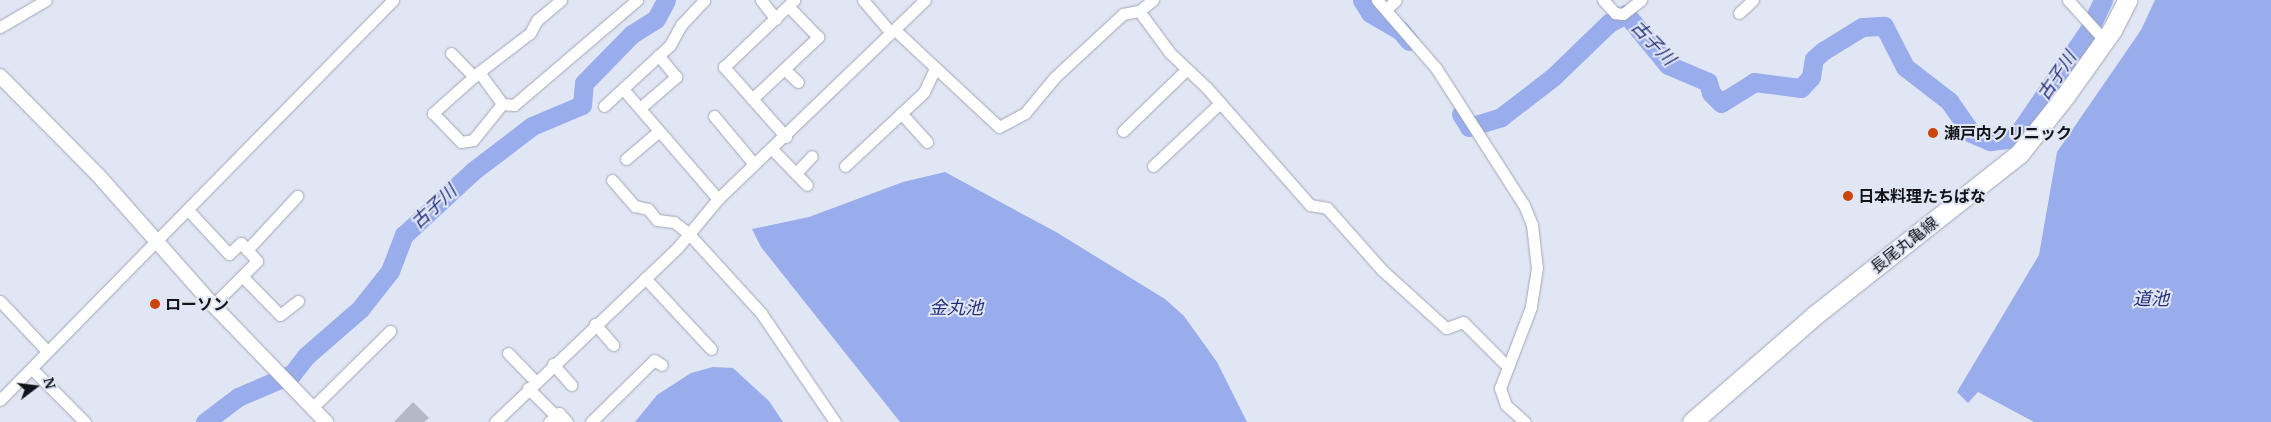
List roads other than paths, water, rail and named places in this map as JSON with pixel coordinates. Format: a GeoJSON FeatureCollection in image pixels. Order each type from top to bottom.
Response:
{"type":"FeatureCollection","features":[{"type":"Feature","properties":{"kind":"main road","name":"長尾丸亀線"},"geometry":{"type":"LineString","coordinates":[[1692,422],[1815,315],[2019,154],[2127,0]]}},
{"type":"Feature","properties":{"kind":"street"},"geometry":{"type":"LineString","coordinates":[[0,27],[46,0]]}},
{"type":"Feature","properties":{"kind":"street"},"geometry":{"type":"LineString","coordinates":[[502,104],[473,140],[461,142],[433,113],[477,74],[530,33],[537,20],[561,0]]}},
{"type":"Feature","properties":{"kind":"street"},"geometry":{"type":"LineString","coordinates":[[451,52],[477,74],[502,104],[514,105],[636,0]]}},
{"type":"Feature","properties":{"kind":"street"},"geometry":{"type":"LineString","coordinates":[[604,106],[658,55],[704,0]]}},
{"type":"Feature","properties":{"kind":"street"},"geometry":{"type":"LineString","coordinates":[[863,0],[893,31],[935,68],[991,123],[1006,126],[1025,113],[1056,77],[1123,14],[1140,11],[1153,0]]}},
{"type":"Feature","properties":{"kind":"street"},"geometry":{"type":"LineString","coordinates":[[1377,0],[1436,68],[1524,205],[1532,225],[1537,268],[1531,307],[1507,366],[1501,396],[1525,422]]}},
{"type":"Feature","properties":{"kind":"street"},"geometry":{"type":"LineString","coordinates":[[1386,9],[1396,0]]}},
{"type":"Feature","properties":{"kind":"street"},"geometry":{"type":"LineString","coordinates":[[1603,0],[1615,13],[1623,14],[1641,0]]}},
{"type":"Feature","properties":{"kind":"street"},"geometry":{"type":"LineString","coordinates":[[1739,13],[1753,0]]}},
{"type":"Feature","properties":{"kind":"street"},"geometry":{"type":"LineString","coordinates":[[2068,0],[2102,38]]}},
{"type":"Feature","properties":{"kind":"street"},"geometry":{"type":"LineString","coordinates":[[0,400],[188,210],[388,1]]}},
{"type":"Feature","properties":{"kind":"street"},"geometry":{"type":"LineString","coordinates":[[495,422],[553,364],[645,278],[718,199],[754,164],[786,137],[893,31],[918,2]]}},
{"type":"Feature","properties":{"kind":"street"},"geometry":{"type":"LineString","coordinates":[[759,3],[776,19]]}},
{"type":"Feature","properties":{"kind":"street"},"geometry":{"type":"LineString","coordinates":[[752,99],[818,37],[792,4],[724,67],[752,99],[786,137]]}},
{"type":"Feature","properties":{"kind":"street"},"geometry":{"type":"LineString","coordinates":[[1140,11],[1170,53],[1220,103],[1310,205],[1327,208],[1382,270],[1446,328],[1463,322],[1507,366]]}},
{"type":"Feature","properties":{"kind":"street"},"geometry":{"type":"LineString","coordinates":[[640,108],[676,77],[658,55]]}},
{"type":"Feature","properties":{"kind":"street"},"geometry":{"type":"LineString","coordinates":[[845,166],[924,92],[935,68]]}},
{"type":"Feature","properties":{"kind":"street"},"geometry":{"type":"LineString","coordinates":[[784,69],[798,82]]}},
{"type":"Feature","properties":{"kind":"street"},"geometry":{"type":"LineString","coordinates":[[1122,131],[1187,69]]}},
{"type":"Feature","properties":{"kind":"street"},"geometry":{"type":"LineString","coordinates":[[0,76],[156,242],[212,305],[326,422]]}},
{"type":"Feature","properties":{"kind":"street"},"geometry":{"type":"LineString","coordinates":[[623,89],[718,199]]}},
{"type":"Feature","properties":{"kind":"street"},"geometry":{"type":"LineString","coordinates":[[1153,166],[1220,103]]}},
{"type":"Feature","properties":{"kind":"street"},"geometry":{"type":"LineString","coordinates":[[901,114],[927,142]]}},
{"type":"Feature","properties":{"kind":"street"},"geometry":{"type":"LineString","coordinates":[[712,117],[754,164]]}},
{"type":"Feature","properties":{"kind":"street"},"geometry":{"type":"LineString","coordinates":[[626,158],[659,131]]}},
{"type":"Feature","properties":{"kind":"street"},"geometry":{"type":"LineString","coordinates":[[772,149],[807,185]]}},
{"type":"Feature","properties":{"kind":"street"},"geometry":{"type":"LineString","coordinates":[[796,173],[812,156]]}},
{"type":"Feature","properties":{"kind":"street"},"geometry":{"type":"LineString","coordinates":[[612,180],[635,206],[648,209],[657,220],[674,222],[688,233],[760,313],[835,422]]}},
{"type":"Feature","properties":{"kind":"street"},"geometry":{"type":"LineString","coordinates":[[247,250],[297,196]]}},
{"type":"Feature","properties":{"kind":"street"},"geometry":{"type":"LineString","coordinates":[[188,210],[229,254],[241,243],[257,261],[212,305]]}},
{"type":"Feature","properties":{"kind":"street"},"geometry":{"type":"LineString","coordinates":[[242,276],[280,315],[298,301]]}},
{"type":"Feature","properties":{"kind":"street"},"geometry":{"type":"LineString","coordinates":[[645,278],[711,349]]}},
{"type":"Feature","properties":{"kind":"street"},"geometry":{"type":"LineString","coordinates":[[0,301],[47,351]]}},
{"type":"Feature","properties":{"kind":"street"},"geometry":{"type":"LineString","coordinates":[[595,324],[613,345]]}},
{"type":"Feature","properties":{"kind":"street"},"geometry":{"type":"LineString","coordinates":[[312,408],[390,331]]}},
{"type":"Feature","properties":{"kind":"street"},"geometry":{"type":"LineString","coordinates":[[508,353],[532,385],[553,419],[559,413],[567,422]]}},
{"type":"Feature","properties":{"kind":"street"},"geometry":{"type":"LineString","coordinates":[[592,422],[654,360],[662,365]]}},
{"type":"Feature","properties":{"kind":"street"},"geometry":{"type":"LineString","coordinates":[[553,364],[572,385]]}},
{"type":"Feature","properties":{"kind":"street"},"geometry":{"type":"LineString","coordinates":[[32,369],[85,422]]}},
{"type":"Feature","properties":{"kind":"water","name":"道池"},"geometry":{"type":"Polygon","coordinates":[[[2155,0],[2271,0],[2271,422],[2034,422],[1978,392],[1968,403],[1957,392],[2039,255],[2057,152],[2141,30],[2155,0]]]}},
{"type":"Feature","properties":{"kind":"water","name":"金丸池"},"geometry":{"type":"Polygon","coordinates":[[[945,172],[1056,232],[1165,299],[1184,316],[1217,362],[1247,422],[900,422],[761,247],[752,229],[809,217],[903,182],[945,172]]]}},
{"type":"Feature","properties":{"kind":"water"},"geometry":{"type":"Polygon","coordinates":[[[713,367],[733,368],[769,401],[783,422],[635,422],[657,395],[691,373],[713,367]]]}},
{"type":"Feature","properties":{"kind":"waterway","name":"古子川"},"geometry":{"type":"LineString","coordinates":[[205,422],[238,397],[292,374],[306,356],[360,309],[390,271],[404,235],[473,171],[532,126],[582,105],[584,83],[632,34],[656,19],[666,0]]}},
{"type":"Feature","properties":{"kind":"waterway","name":"古子川"},"geometry":{"type":"LineString","coordinates":[[1362,0],[1370,13],[1400,30],[1409,41]]}},
{"type":"Feature","properties":{"kind":"waterway","name":"古子川"},"geometry":{"type":"LineString","coordinates":[[1461,114],[1469,127],[1501,117],[1553,77],[1609,23],[1626,14],[1668,65],[1708,82],[1711,93],[1721,103],[1754,82],[1801,88],[1811,77],[1814,59],[1823,51],[1862,27],[1884,26],[1905,67],[1949,101],[1971,133],[1990,141],[2015,138],[2089,30],[2103,0]]}},
{"type":"Feature","properties":{"kind":"place","name":"瀬戸内クリニック"},"geometry":{"type":"Point","coordinates":[1933,133]}},
{"type":"Feature","properties":{"kind":"place","name":"日本料理たちばな"},"geometry":{"type":"Point","coordinates":[1848,196]}},
{"type":"Feature","properties":{"kind":"place","name":"ローソン"},"geometry":{"type":"Point","coordinates":[155,304]}}]}
